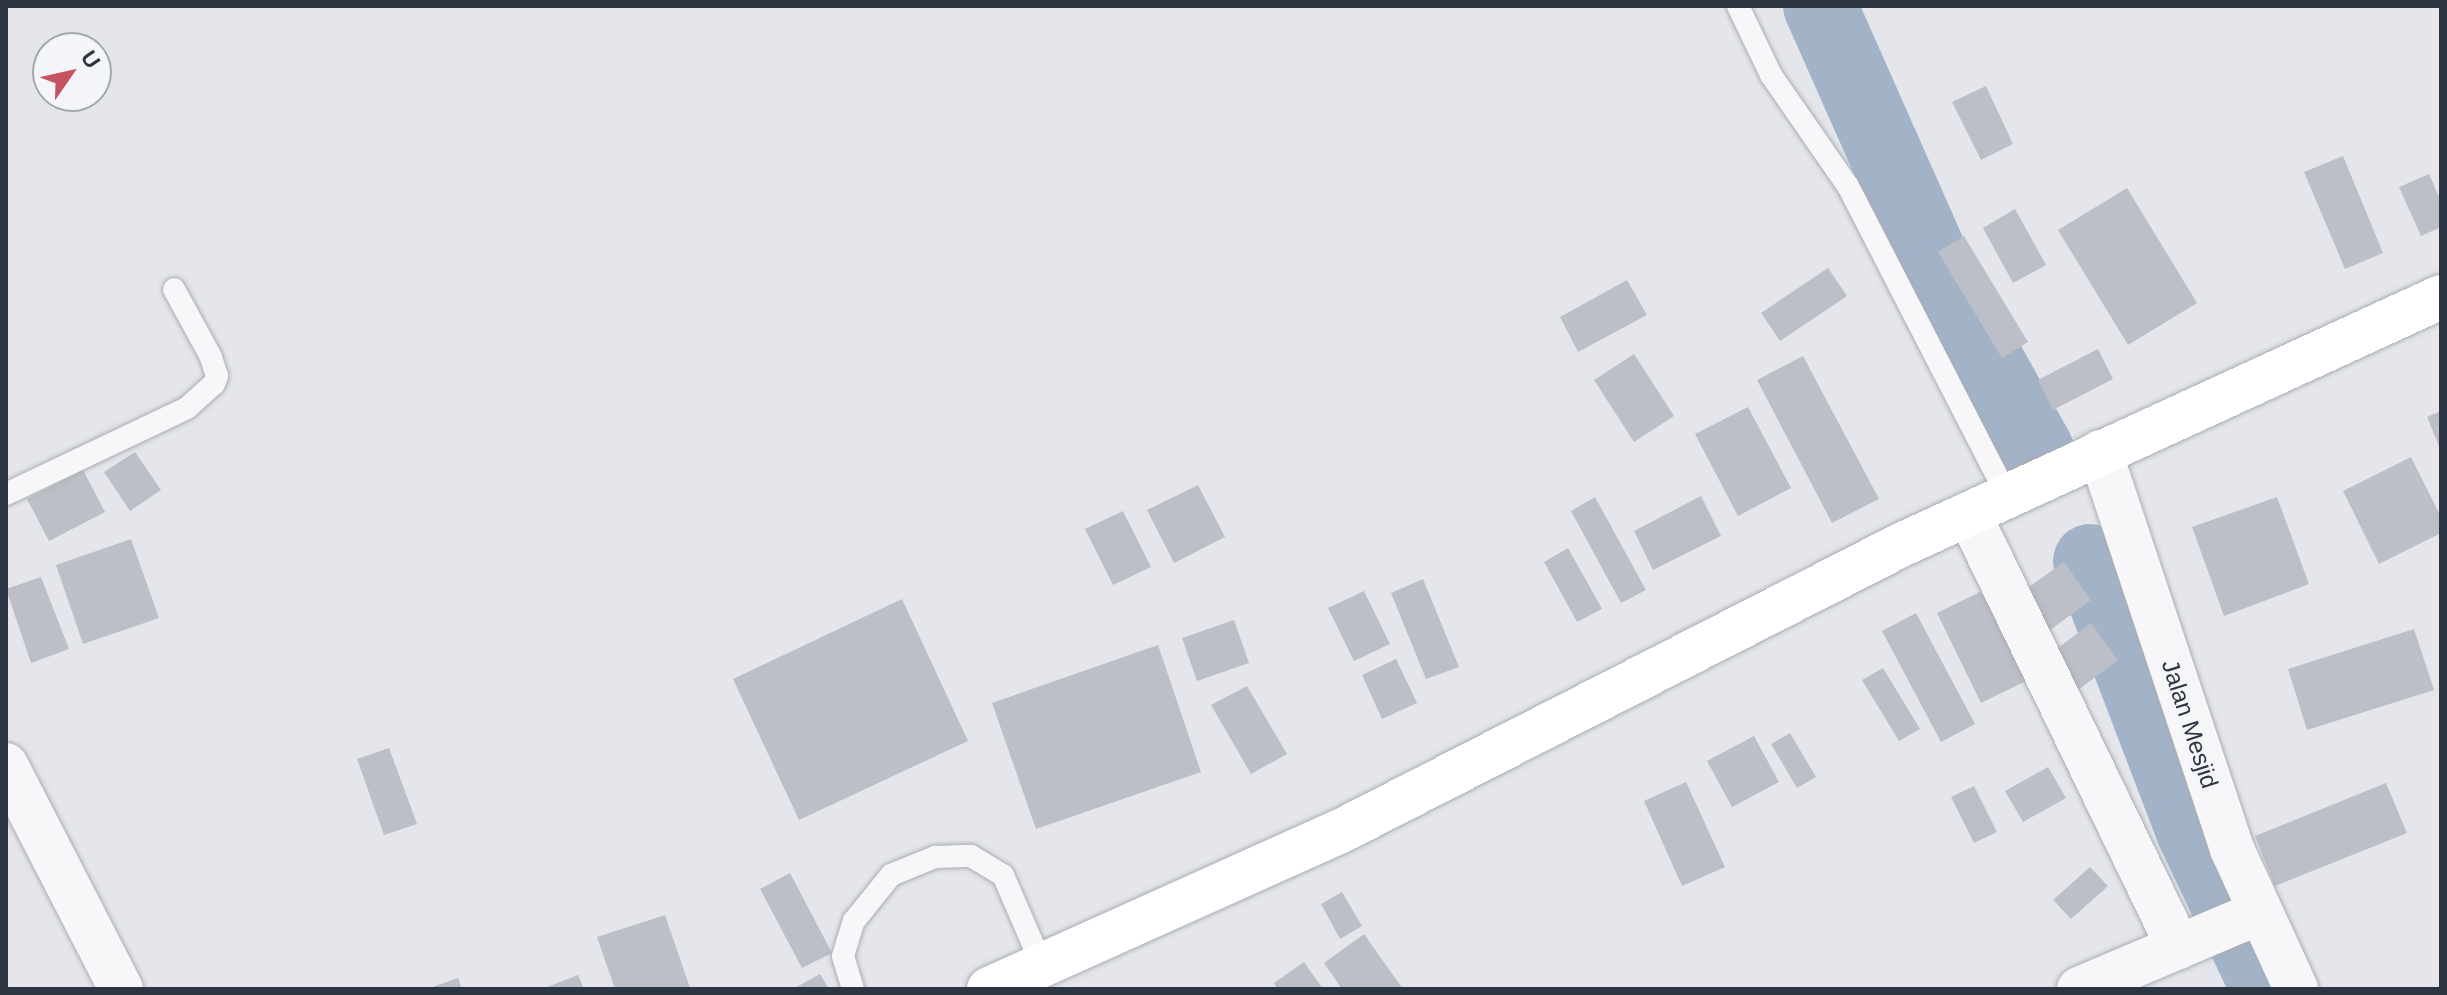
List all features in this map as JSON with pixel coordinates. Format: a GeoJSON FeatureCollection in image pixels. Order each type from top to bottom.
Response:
{"type":"FeatureCollection","features":[{"type":"Feature","properties":{"kind":"highway"},"geometry":{"type":"LineString","coordinates":[[989,989],[1339,832],[1999,500],[2441,297]]}},
{"type":"Feature","properties":{"kind":"street","name":"Jalan Mesjid"},"geometry":{"type":"LineString","coordinates":[[2087,458],[2232,849],[2250,916],[2296,989]]}},
{"type":"Feature","properties":{"kind":"street"},"geometry":{"type":"LineString","coordinates":[[1999,500],[2185,943]]}},
{"type":"Feature","properties":{"kind":"street"},"geometry":{"type":"LineString","coordinates":[[6,765],[121,989]]}},
{"type":"Feature","properties":{"kind":"street"},"geometry":{"type":"LineString","coordinates":[[2079,989],[2250,916]]}},
{"type":"Feature","properties":{"kind":"lane"},"geometry":{"type":"LineString","coordinates":[[1738,6],[1771,75],[1848,186],[1999,500]]}},
{"type":"Feature","properties":{"kind":"lane"},"geometry":{"type":"LineString","coordinates":[[6,494],[187,408],[214,384],[217,376],[211,357],[174,289]]}},
{"type":"Feature","properties":{"kind":"lane"},"geometry":{"type":"LineString","coordinates":[[853,989],[843,956],[854,921],[891,875],[935,857],[971,856],[1003,875],[1042,965]]}},
{"type":"Feature","properties":{"kind":"building"},"geometry":{"type":"Polygon","coordinates":[[[1986,86],[2013,144],[1981,160],[1952,102],[1986,86]]]}},
{"type":"Feature","properties":{"kind":"building"},"geometry":{"type":"Polygon","coordinates":[[[2343,156],[2383,253],[2345,269],[2304,172],[2343,156]]]}},
{"type":"Feature","properties":{"kind":"building"},"geometry":{"type":"Polygon","coordinates":[[[2429,174],[2441,201],[2441,227],[2421,236],[2399,187],[2429,174]]]}},
{"type":"Feature","properties":{"kind":"building"},"geometry":{"type":"Polygon","coordinates":[[[2127,188],[2197,303],[2128,345],[2058,230],[2127,188]]]}},
{"type":"Feature","properties":{"kind":"building"},"geometry":{"type":"Polygon","coordinates":[[[2015,209],[2046,265],[2013,283],[1983,228],[2015,209]]]}},
{"type":"Feature","properties":{"kind":"building"},"geometry":{"type":"Polygon","coordinates":[[[1964,236],[2028,342],[2002,358],[1938,252],[1964,236]]]}},
{"type":"Feature","properties":{"kind":"building"},"geometry":{"type":"Polygon","coordinates":[[[1828,268],[1847,296],[1780,341],[1761,313],[1828,268]]]}},
{"type":"Feature","properties":{"kind":"building"},"geometry":{"type":"Polygon","coordinates":[[[1627,280],[1647,315],[1578,352],[1560,317],[1627,280]]]}},
{"type":"Feature","properties":{"kind":"building"},"geometry":{"type":"Polygon","coordinates":[[[2098,349],[2113,379],[2053,410],[2038,380],[2098,349]]]}},
{"type":"Feature","properties":{"kind":"building"},"geometry":{"type":"Polygon","coordinates":[[[1634,354],[1674,416],[1634,442],[1594,380],[1634,354]]]}},
{"type":"Feature","properties":{"kind":"building"},"geometry":{"type":"Polygon","coordinates":[[[1803,356],[1879,499],[1832,523],[1757,380],[1803,356]]]}},
{"type":"Feature","properties":{"kind":"building"},"geometry":{"type":"Polygon","coordinates":[[[1748,407],[1791,488],[1738,516],[1695,434],[1748,407]]]}},
{"type":"Feature","properties":{"kind":"building"},"geometry":{"type":"Polygon","coordinates":[[[2441,411],[2441,451],[2427,417],[2441,411]]]}},
{"type":"Feature","properties":{"kind":"building"},"geometry":{"type":"Polygon","coordinates":[[[135,452],[161,490],[130,511],[104,472],[135,452]]]}},
{"type":"Feature","properties":{"kind":"building"},"geometry":{"type":"Polygon","coordinates":[[[2411,457],[2441,517],[2441,533],[2379,564],[2343,491],[2411,457]]]}},
{"type":"Feature","properties":{"kind":"building"},"geometry":{"type":"Polygon","coordinates":[[[83,470],[105,512],[49,541],[27,499],[83,470]]]}},
{"type":"Feature","properties":{"kind":"building"},"geometry":{"type":"Polygon","coordinates":[[[1198,485],[1225,537],[1174,563],[1147,510],[1198,485]]]}},
{"type":"Feature","properties":{"kind":"building"},"geometry":{"type":"Polygon","coordinates":[[[1701,496],[1721,536],[1653,570],[1634,531],[1701,496]]]}},
{"type":"Feature","properties":{"kind":"building"},"geometry":{"type":"Polygon","coordinates":[[[1595,497],[1646,590],[1621,603],[1571,511],[1595,497]]]}},
{"type":"Feature","properties":{"kind":"building"},"geometry":{"type":"Polygon","coordinates":[[[2277,497],[2309,584],[2224,616],[2192,527],[2277,497]]]}},
{"type":"Feature","properties":{"kind":"building"},"geometry":{"type":"Polygon","coordinates":[[[1123,511],[1151,567],[1113,585],[1085,529],[1123,511]]]}},
{"type":"Feature","properties":{"kind":"building"},"geometry":{"type":"Polygon","coordinates":[[[131,539],[159,618],[83,644],[56,565],[131,539]]]}},
{"type":"Feature","properties":{"kind":"building"},"geometry":{"type":"Polygon","coordinates":[[[1568,548],[1602,609],[1577,622],[1544,562],[1568,548]]]}},
{"type":"Feature","properties":{"kind":"building"},"geometry":{"type":"Polygon","coordinates":[[[2064,562],[2091,600],[2050,630],[2022,592],[2064,562]]]}},
{"type":"Feature","properties":{"kind":"building"},"geometry":{"type":"Polygon","coordinates":[[[41,577],[69,649],[31,663],[6,589],[41,577]]]}},
{"type":"Feature","properties":{"kind":"building"},"geometry":{"type":"Polygon","coordinates":[[[1423,579],[1459,667],[1426,679],[1391,593],[1423,579]]]}},
{"type":"Feature","properties":{"kind":"building"},"geometry":{"type":"Polygon","coordinates":[[[1986,589],[2030,679],[1981,703],[1937,613],[1986,589]]]}},
{"type":"Feature","properties":{"kind":"building"},"geometry":{"type":"Polygon","coordinates":[[[1364,591],[1390,644],[1354,661],[1328,608],[1364,591]]]}},
{"type":"Feature","properties":{"kind":"building"},"geometry":{"type":"Polygon","coordinates":[[[902,599],[968,741],[799,820],[733,679],[902,599]]]}},
{"type":"Feature","properties":{"kind":"building"},"geometry":{"type":"Polygon","coordinates":[[[1916,613],[1975,724],[1941,742],[1882,631],[1916,613]]]}},
{"type":"Feature","properties":{"kind":"building"},"geometry":{"type":"Polygon","coordinates":[[[1234,620],[1249,663],[1197,681],[1182,638],[1234,620]]]}},
{"type":"Feature","properties":{"kind":"building"},"geometry":{"type":"Polygon","coordinates":[[[2091,623],[2118,660],[2078,690],[2050,654],[2091,623]]]}},
{"type":"Feature","properties":{"kind":"building"},"geometry":{"type":"Polygon","coordinates":[[[2414,629],[2434,690],[2307,730],[2288,669],[2414,629]]]}},
{"type":"Feature","properties":{"kind":"building"},"geometry":{"type":"Polygon","coordinates":[[[1158,645],[1201,772],[1036,829],[992,703],[1158,645]]]}},
{"type":"Feature","properties":{"kind":"building"},"geometry":{"type":"Polygon","coordinates":[[[1396,659],[1417,703],[1382,719],[1362,675],[1396,659]]]}},
{"type":"Feature","properties":{"kind":"building"},"geometry":{"type":"Polygon","coordinates":[[[1883,668],[1920,729],[1899,741],[1862,680],[1883,668]]]}},
{"type":"Feature","properties":{"kind":"building"},"geometry":{"type":"Polygon","coordinates":[[[1247,686],[1287,754],[1251,774],[1211,705],[1247,686]]]}},
{"type":"Feature","properties":{"kind":"building"},"geometry":{"type":"Polygon","coordinates":[[[1790,733],[1816,777],[1797,788],[1771,744],[1790,733]]]}},
{"type":"Feature","properties":{"kind":"building"},"geometry":{"type":"Polygon","coordinates":[[[1754,736],[1779,782],[1732,807],[1707,761],[1754,736]]]}},
{"type":"Feature","properties":{"kind":"building"},"geometry":{"type":"Polygon","coordinates":[[[389,748],[417,824],[384,835],[357,759],[389,748]]]}},
{"type":"Feature","properties":{"kind":"building"},"geometry":{"type":"Polygon","coordinates":[[[2048,767],[2066,798],[2023,822],[2005,791],[2048,767]]]}},
{"type":"Feature","properties":{"kind":"building"},"geometry":{"type":"Polygon","coordinates":[[[1686,782],[1725,867],[1682,886],[1644,801],[1686,782]]]}},
{"type":"Feature","properties":{"kind":"building"},"geometry":{"type":"Polygon","coordinates":[[[2386,783],[2407,833],[2275,886],[2255,836],[2386,783]]]}},
{"type":"Feature","properties":{"kind":"building"},"geometry":{"type":"Polygon","coordinates":[[[1974,786],[1997,832],[1974,843],[1951,797],[1974,786]]]}},
{"type":"Feature","properties":{"kind":"building"},"geometry":{"type":"Polygon","coordinates":[[[2090,867],[2108,886],[2071,919],[2053,900],[2090,867]]]}},
{"type":"Feature","properties":{"kind":"building"},"geometry":{"type":"Polygon","coordinates":[[[790,873],[832,953],[802,968],[760,889],[790,873]]]}},
{"type":"Feature","properties":{"kind":"building"},"geometry":{"type":"Polygon","coordinates":[[[1342,892],[1362,926],[1340,939],[1321,904],[1342,892]]]}},
{"type":"Feature","properties":{"kind":"building"},"geometry":{"type":"Polygon","coordinates":[[[665,915],[690,988],[615,989],[597,937],[665,915]]]}},
{"type":"Feature","properties":{"kind":"building"},"geometry":{"type":"Polygon","coordinates":[[[1364,934],[1403,989],[1342,989],[1324,963],[1364,934]]]}},
{"type":"Feature","properties":{"kind":"building"},"geometry":{"type":"Polygon","coordinates":[[[1304,962],[1323,989],[1278,989],[1274,983],[1304,962]]]}},
{"type":"Feature","properties":{"kind":"building"},"geometry":{"type":"Polygon","coordinates":[[[820,974],[829,989],[793,989],[820,974]]]}},
{"type":"Feature","properties":{"kind":"building"},"geometry":{"type":"Polygon","coordinates":[[[578,975],[584,989],[542,989],[578,975]]]}},
{"type":"Feature","properties":{"kind":"building"},"geometry":{"type":"Polygon","coordinates":[[[458,978],[462,989],[427,989],[458,978]]]}},
{"type":"Feature","properties":{"kind":"waterway"},"geometry":{"type":"LineString","coordinates":[[1820,6],[1941,279],[2037,450]]}},
{"type":"Feature","properties":{"kind":"waterway"},"geometry":{"type":"LineString","coordinates":[[2090,561],[2193,831],[2268,989]]}}]}
